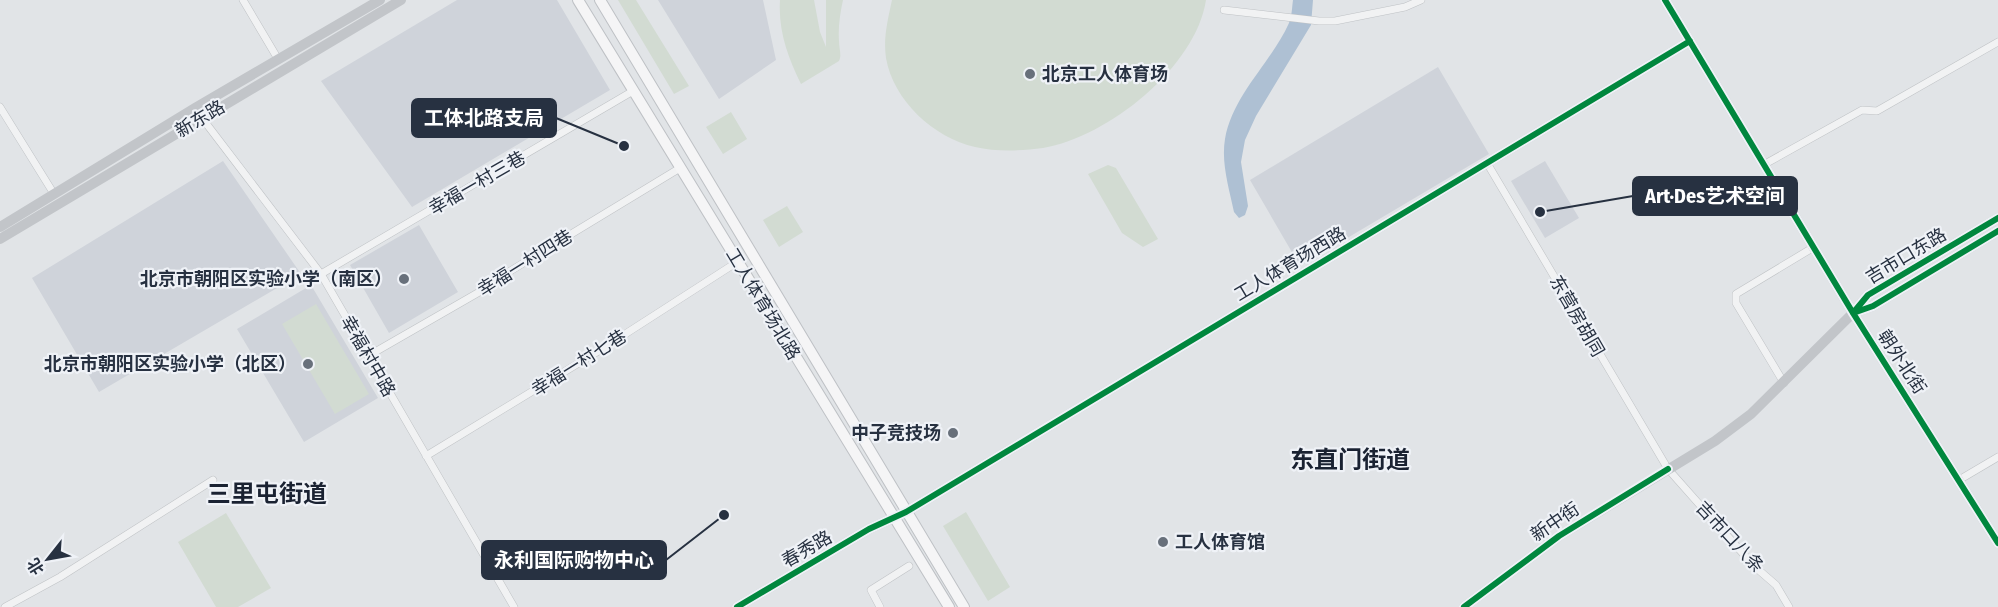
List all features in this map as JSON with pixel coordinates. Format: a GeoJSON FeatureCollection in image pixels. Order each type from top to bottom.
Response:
{"type":"FeatureCollection","features":[{"type":"Feature","properties":{"kind":"main road","name":"工人体育场北路"},"geometry":{"type":"LineString","coordinates":[[578,0],[949,607]]}},
{"type":"Feature","properties":{"kind":"main road","name":"工人体育场北路"},"geometry":{"type":"LineString","coordinates":[[600,0],[964,607]]}},
{"type":"Feature","properties":{"kind":"street"},"geometry":{"type":"LineString","coordinates":[[243,0],[278,59]]}},
{"type":"Feature","properties":{"kind":"street","name":"新东路"},"geometry":{"type":"LineString","coordinates":[[0,227],[380,0]]}},
{"type":"Feature","properties":{"kind":"street","name":"新东路"},"geometry":{"type":"LineString","coordinates":[[0,239],[401,0]]}},
{"type":"Feature","properties":{"kind":"street"},"geometry":{"type":"LineString","coordinates":[[1224,10],[1335,21],[1406,7],[1421,0]]}},
{"type":"Feature","properties":{"kind":"street","name":"朝外北街"},"geometry":{"type":"LineString","coordinates":[[1665,0],[1853,314],[1998,543]]}},
{"type":"Feature","properties":{"kind":"street","name":"工人体育场西路"},"geometry":{"type":"LineString","coordinates":[[893,518],[1690,41]]}},
{"type":"Feature","properties":{"kind":"street"},"geometry":{"type":"LineString","coordinates":[[1765,164],[1862,110],[1877,111],[1998,42]]}},
{"type":"Feature","properties":{"kind":"street","name":"幸福一村三巷"},"geometry":{"type":"LineString","coordinates":[[321,274],[633,91]]}},
{"type":"Feature","properties":{"kind":"street"},"geometry":{"type":"LineString","coordinates":[[0,107],[54,194]]}},
{"type":"Feature","properties":{"kind":"street","name":"幸福村中路"},"geometry":{"type":"LineString","coordinates":[[202,118],[321,274],[514,607]]}},
{"type":"Feature","properties":{"kind":"street","name":"东营房胡同"},"geometry":{"type":"LineString","coordinates":[[1487,163],[1668,469]]}},
{"type":"Feature","properties":{"kind":"street","name":"幸福一村四巷"},"geometry":{"type":"LineString","coordinates":[[368,356],[488,287],[502,276],[680,168]]}},
{"type":"Feature","properties":{"kind":"street","name":"吉市口东路"},"geometry":{"type":"LineString","coordinates":[[1668,469],[1715,441],[1750,414],[1784,383],[1868,296],[1998,218]]}},
{"type":"Feature","properties":{"kind":"street","name":"吉市口东路"},"geometry":{"type":"LineString","coordinates":[[1853,314],[1873,306],[1998,231]]}},
{"type":"Feature","properties":{"kind":"street"},"geometry":{"type":"LineString","coordinates":[[1784,383],[1736,303],[1736,294],[1814,247]]}},
{"type":"Feature","properties":{"kind":"street","name":"幸福一村七巷"},"geometry":{"type":"LineString","coordinates":[[426,456],[605,347],[731,266]]}},
{"type":"Feature","properties":{"kind":"street"},"geometry":{"type":"LineString","coordinates":[[1959,480],[1998,457]]}},
{"type":"Feature","properties":{"kind":"street","name":"新中街"},"geometry":{"type":"LineString","coordinates":[[1464,607],[1559,536],[1668,469]]}},
{"type":"Feature","properties":{"kind":"street","name":"吉市口八条"},"geometry":{"type":"LineString","coordinates":[[1668,469],[1754,566],[1776,585],[1789,607]]}},
{"type":"Feature","properties":{"kind":"street"},"geometry":{"type":"LineString","coordinates":[[5,607],[60,577],[213,480]]}},
{"type":"Feature","properties":{"kind":"street","name":"春秀路"},"geometry":{"type":"LineString","coordinates":[[737,607],[893,518]]}},
{"type":"Feature","properties":{"kind":"street"},"geometry":{"type":"LineString","coordinates":[[880,607],[871,590],[909,566]]}},
{"type":"Feature","properties":{"kind":"shaded area"},"geometry":{"type":"Polygon","coordinates":[[[457,0],[557,0],[610,90],[412,207],[321,81],[457,0]]]}},
{"type":"Feature","properties":{"kind":"shaded area"},"geometry":{"type":"Polygon","coordinates":[[[618,0],[636,0],[689,86],[674,94],[618,0]]]}},
{"type":"Feature","properties":{"kind":"shaded area"},"geometry":{"type":"Polygon","coordinates":[[[658,0],[763,0],[776,60],[719,99],[658,0]]]}},
{"type":"Feature","properties":{"kind":"shaded area"},"geometry":{"type":"Polygon","coordinates":[[[780,0],[814,0],[820,32],[826,47],[826,0],[843,0],[839,26],[839,61],[801,84],[785,44],[780,0]]]}},
{"type":"Feature","properties":{"kind":"shaded area","name":"北京工人体育场"},"geometry":{"type":"Polygon","coordinates":[[[892,0],[1206,0],[1199,25],[1185,50],[1167,73],[1145,95],[1121,114],[1094,130],[1043,148],[991,150],[975,147],[945,135],[918,115],[906,102],[890,74],[885,51],[892,0]]]}},
{"type":"Feature","properties":{"kind":"shaded area"},"geometry":{"type":"Polygon","coordinates":[[[1438,67],[1489,154],[1300,266],[1250,180],[1438,67]]]}},
{"type":"Feature","properties":{"kind":"shaded area"},"geometry":{"type":"Polygon","coordinates":[[[731,112],[747,139],[723,154],[706,127],[731,112]]]}},
{"type":"Feature","properties":{"kind":"shaded area"},"geometry":{"type":"Polygon","coordinates":[[[223,161],[301,274],[99,392],[32,278],[223,161]]]}},
{"type":"Feature","properties":{"kind":"shaded area"},"geometry":{"type":"Polygon","coordinates":[[[1545,161],[1579,218],[1545,238],[1511,181],[1545,161]]]}},
{"type":"Feature","properties":{"kind":"shaded area"},"geometry":{"type":"Polygon","coordinates":[[[1108,165],[1116,168],[1158,239],[1143,247],[1122,233],[1088,174],[1108,165]]]}},
{"type":"Feature","properties":{"kind":"shaded area"},"geometry":{"type":"Polygon","coordinates":[[[787,206],[803,232],[779,247],[763,220],[787,206]]]}},
{"type":"Feature","properties":{"kind":"shaded area","name":"北京市朝阳区实验小学（南区）"},"geometry":{"type":"Polygon","coordinates":[[[419,225],[458,292],[389,333],[350,265],[419,225]]]}},
{"type":"Feature","properties":{"kind":"shaded area","name":"北京市朝阳区实验小学（北区）"},"geometry":{"type":"Polygon","coordinates":[[[311,285],[378,398],[304,442],[237,329],[311,285]]]}},
{"type":"Feature","properties":{"kind":"shaded area"},"geometry":{"type":"Polygon","coordinates":[[[316,304],[369,394],[335,414],[282,324],[316,304]]]}},
{"type":"Feature","properties":{"kind":"shaded area"},"geometry":{"type":"Polygon","coordinates":[[[966,512],[1010,587],[988,601],[943,526],[966,512]]]}},
{"type":"Feature","properties":{"kind":"shaded area"},"geometry":{"type":"Polygon","coordinates":[[[226,513],[271,588],[238,607],[216,607],[178,542],[226,513]]]}},
{"type":"Feature","properties":{"kind":"water"},"geometry":{"type":"Polygon","coordinates":[[[1293,0],[1313,0],[1311,25],[1256,116],[1245,140],[1241,162],[1248,206],[1245,215],[1239,218],[1234,212],[1226,176],[1225,139],[1229,123],[1244,93],[1273,52],[1289,23],[1293,0]]]}},
{"type":"Feature","properties":{"kind":"cycle path"},"geometry":{"type":"LineString","coordinates":[[1665,0],[1853,313],[1998,543]]}},
{"type":"Feature","properties":{"kind":"cycle path"},"geometry":{"type":"LineString","coordinates":[[737,607],[869,529],[906,512],[1690,41]]}},
{"type":"Feature","properties":{"kind":"cycle path"},"geometry":{"type":"LineString","coordinates":[[1853,313],[1868,295],[1998,218]]}},
{"type":"Feature","properties":{"kind":"cycle path"},"geometry":{"type":"LineString","coordinates":[[1856,312],[1873,306],[1998,231]]}},
{"type":"Feature","properties":{"kind":"cycle path"},"geometry":{"type":"LineString","coordinates":[[1464,607],[1559,536],[1668,469]]}},
{"type":"Feature","properties":{"kind":"place","name":"北京工人体育场"},"geometry":{"type":"Point","coordinates":[1030,74]}},
{"type":"Feature","properties":{"kind":"place","name":"工体北路支局"},"geometry":{"type":"Point","coordinates":[624,146]}},
{"type":"Feature","properties":{"kind":"place","name":"Art·Des艺术空间"},"geometry":{"type":"Point","coordinates":[1540,212]}},
{"type":"Feature","properties":{"kind":"place","name":"北京市朝阳区实验小学（南区）"},"geometry":{"type":"Point","coordinates":[404,279]}},
{"type":"Feature","properties":{"kind":"place","name":"北京市朝阳区实验小学（北区）"},"geometry":{"type":"Point","coordinates":[308,364]}},
{"type":"Feature","properties":{"kind":"place","name":"中子竞技场"},"geometry":{"type":"Point","coordinates":[953,433]}},
{"type":"Feature","properties":{"kind":"place","name":"永利国际购物中心"},"geometry":{"type":"Point","coordinates":[724,515]}},
{"type":"Feature","properties":{"kind":"place","name":"工人体育馆"},"geometry":{"type":"Point","coordinates":[1163,542]}},
{"type":"Feature","properties":{"kind":"district","name":"东直门街道"},"geometry":{"type":"Point","coordinates":[1350,460]}},
{"type":"Feature","properties":{"kind":"district","name":"三里屯街道"},"geometry":{"type":"Point","coordinates":[267,494]}}]}
